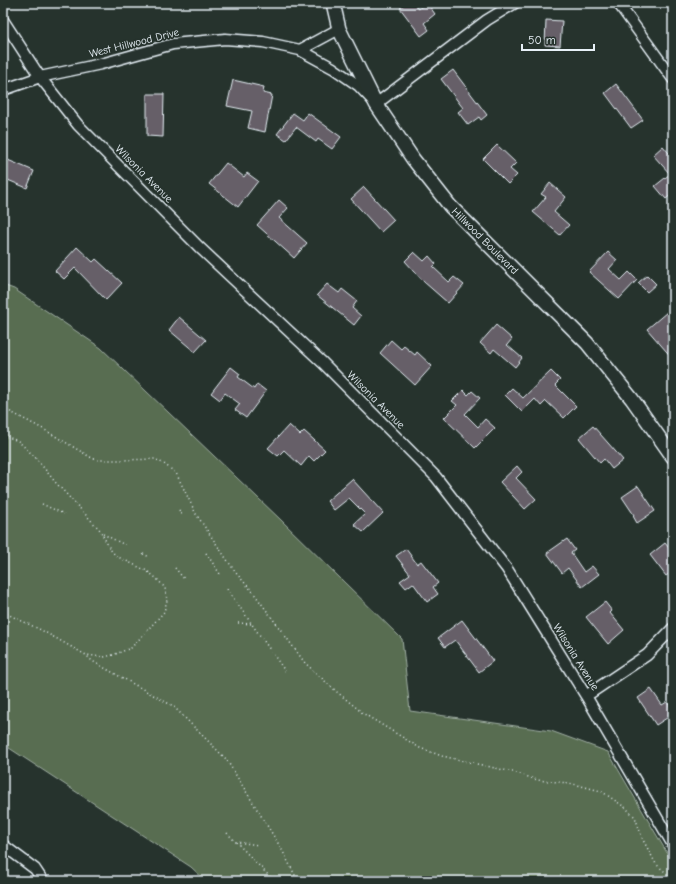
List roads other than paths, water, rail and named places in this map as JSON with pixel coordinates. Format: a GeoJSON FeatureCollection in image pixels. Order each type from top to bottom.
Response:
{"type":"FeatureCollection","features":[{"type":"Feature","properties":{"kind":"street","name":"Hillwood Boulevard"},"geometry":{"type":"LineString","coordinates":[[333,3],[339,29],[376,104],[413,160],[450,206],[587,343],[632,399],[673,457]]}},
{"type":"Feature","properties":{"kind":"street"},"geometry":{"type":"LineString","coordinates":[[376,104],[487,20],[515,3]]}},
{"type":"Feature","properties":{"kind":"street"},"geometry":{"type":"LineString","coordinates":[[618,3],[673,79]]}},
{"type":"Feature","properties":{"kind":"street","name":"Wilsonia Avenue"},"geometry":{"type":"LineString","coordinates":[[3,20],[40,77],[78,124],[204,252],[323,363],[436,477],[507,569],[586,696],[673,845]]}},
{"type":"Feature","properties":{"kind":"street"},"geometry":{"type":"LineString","coordinates":[[300,50],[339,29]]}},
{"type":"Feature","properties":{"kind":"street","name":"West Hillwood Drive"},"geometry":{"type":"LineString","coordinates":[[3,90],[40,77],[101,64],[173,44],[224,39],[263,42],[300,50],[333,68],[359,86],[376,104]]}},
{"type":"Feature","properties":{"kind":"street"},"geometry":{"type":"LineString","coordinates":[[586,696],[647,655],[673,628]]}},
{"type":"Feature","properties":{"kind":"street"},"geometry":{"type":"LineString","coordinates":[[3,845],[35,869],[44,881]]}}]}
